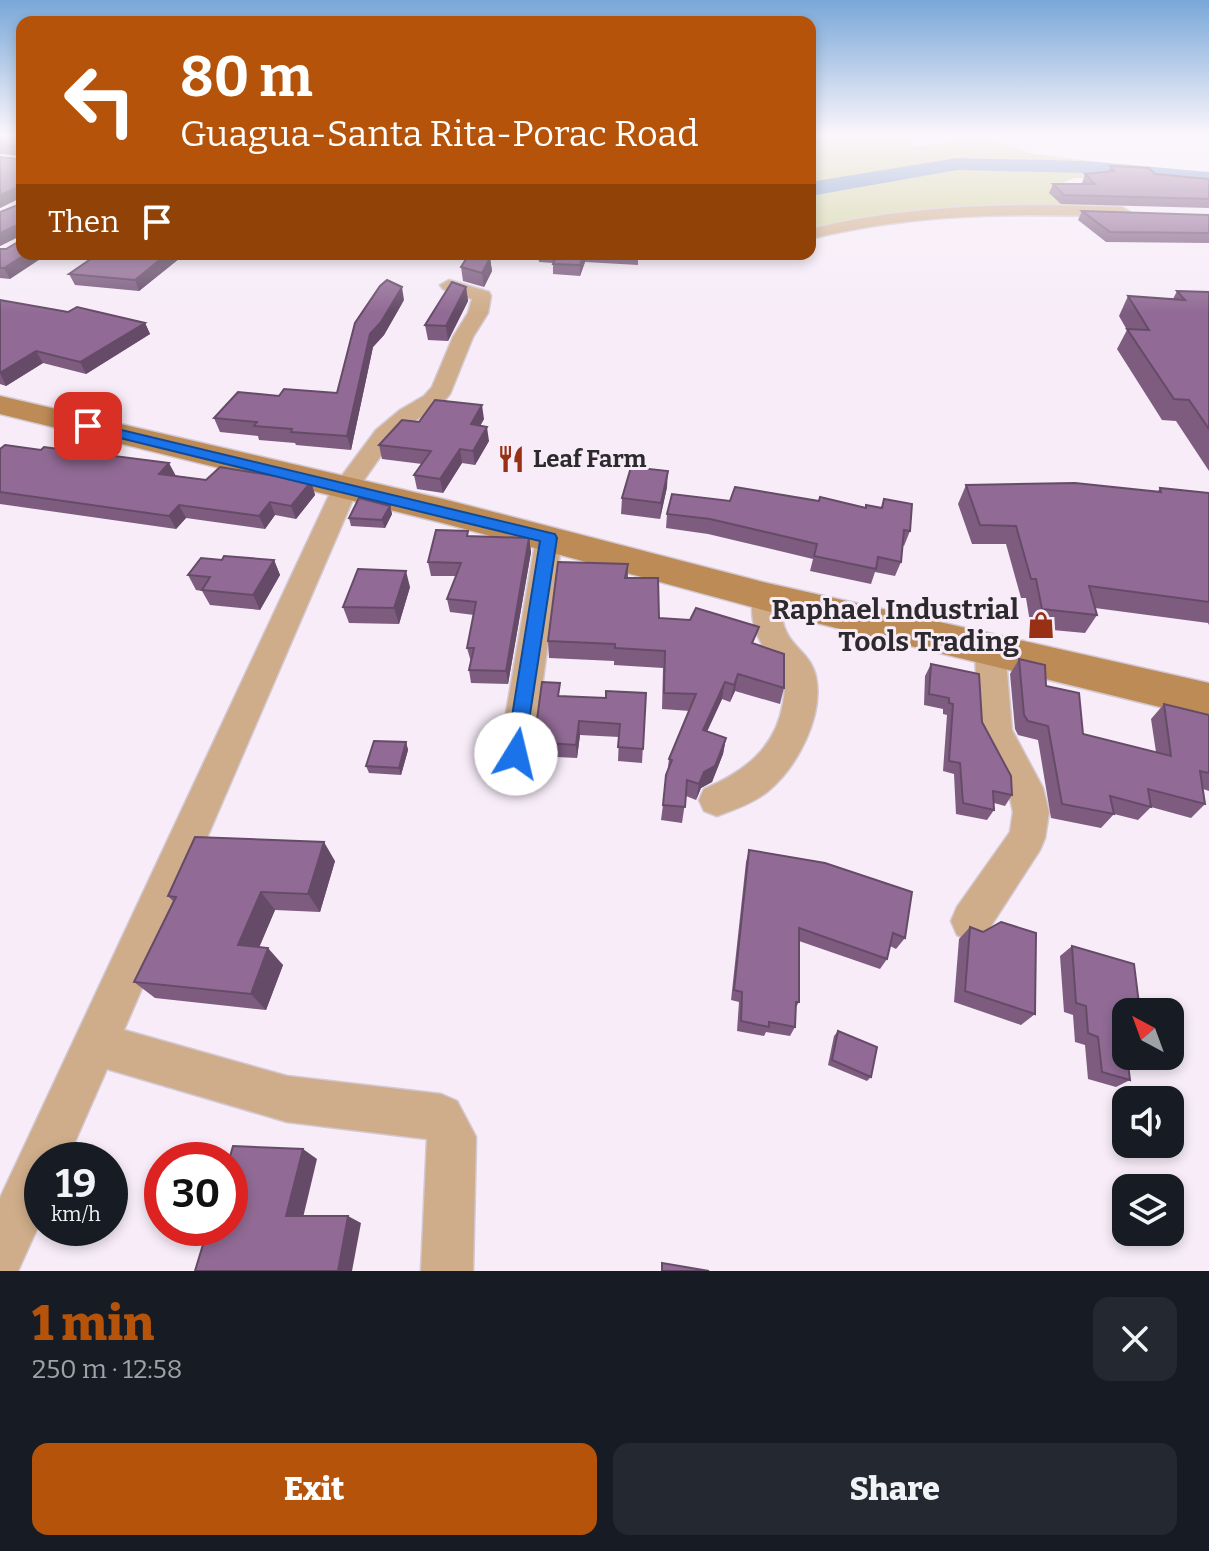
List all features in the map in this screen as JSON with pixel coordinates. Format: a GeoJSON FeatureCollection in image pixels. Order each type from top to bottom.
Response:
{"type":"FeatureCollection","features":[{"type":"Feature","properties":{"kind":"main road"},"geometry":{"type":"LineString","coordinates":[[0,405],[549,538],[767,597],[1209,701]]}},
{"type":"Feature","properties":{"kind":"street"},"geometry":{"type":"LineString","coordinates":[[816,232],[857,221],[907,213],[1132,213]]}},
{"type":"Feature","properties":{"kind":"street"},"geometry":{"type":"LineString","coordinates":[[52,1142],[345,489],[384,435],[408,415],[432,401],[442,389],[463,337],[478,313],[482,296],[449,285]]}},
{"type":"Feature","properties":{"kind":"street"},"geometry":{"type":"LineString","coordinates":[[516,754],[549,538]]}},
{"type":"Feature","properties":{"kind":"street"},"geometry":{"type":"LineString","coordinates":[[717,800],[755,781],[781,754],[793,729],[801,685],[795,662],[776,642],[770,630],[767,597]]}},
{"type":"Feature","properties":{"kind":"street"},"geometry":{"type":"LineString","coordinates":[[971,921],[1027,838],[1031,812],[1025,788],[995,731],[990,649]]}},
{"type":"Feature","properties":{"kind":"street"},"geometry":{"type":"LineString","coordinates":[[97,1044],[287,1099],[441,1117],[452,1137],[447,1271]]}},
{"type":"Feature","properties":{"kind":"street"},"geometry":{"type":"LineString","coordinates":[[0,1253],[24,1202]]}},
{"type":"Feature","properties":{"kind":"green space"},"geometry":{"type":"Polygon","coordinates":[[[816,194],[1077,194],[1093,208],[950,210],[845,224],[816,231],[816,194]]]}},
{"type":"Feature","properties":{"kind":"building"},"geometry":{"type":"Polygon","coordinates":[[[1209,194],[1209,199],[1064,195],[1209,194]]]}},
{"type":"Feature","properties":{"kind":"building"},"geometry":{"type":"Polygon","coordinates":[[[16,206],[16,225],[0,233],[0,212],[16,206]]]}},
{"type":"Feature","properties":{"kind":"building"},"geometry":{"type":"Polygon","coordinates":[[[1082,211],[1209,215],[1209,233],[1110,232],[1082,211]]]}},
{"type":"Feature","properties":{"kind":"building"},"geometry":{"type":"Polygon","coordinates":[[[16,243],[17,260],[0,268],[0,249],[16,243]]]}},
{"type":"Feature","properties":{"kind":"building"},"geometry":{"type":"Polygon","coordinates":[[[89,260],[160,260],[135,280],[69,274],[89,260]]]}},
{"type":"Feature","properties":{"kind":"building"},"geometry":{"type":"Polygon","coordinates":[[[465,260],[489,260],[482,273],[461,267],[465,260]]]}},
{"type":"Feature","properties":{"kind":"building"},"geometry":{"type":"Polygon","coordinates":[[[555,260],[582,260],[580,265],[553,264],[555,260]]]}},
{"type":"Feature","properties":{"kind":"building"},"geometry":{"type":"Polygon","coordinates":[[[387,280],[402,287],[370,334],[347,436],[291,432],[292,429],[254,426],[257,422],[214,418],[238,392],[279,396],[284,389],[337,393],[355,323],[387,280]]]}},
{"type":"Feature","properties":{"kind":"building"},"geometry":{"type":"Polygon","coordinates":[[[452,282],[466,287],[446,326],[425,325],[452,282]]]}},
{"type":"Feature","properties":{"kind":"building"},"geometry":{"type":"Polygon","coordinates":[[[1177,291],[1209,292],[1209,429],[1189,400],[1174,399],[1127,329],[1149,330],[1128,296],[1185,300],[1177,291]]]}},
{"type":"Feature","properties":{"kind":"building"},"geometry":{"type":"Polygon","coordinates":[[[0,300],[68,312],[77,307],[145,323],[80,362],[36,351],[0,373],[0,300]]]}},
{"type":"Feature","properties":{"kind":"building"},"geometry":{"type":"Polygon","coordinates":[[[435,400],[482,405],[471,424],[487,427],[473,451],[460,449],[440,479],[414,475],[431,451],[379,445],[402,420],[419,422],[435,400]]]}},
{"type":"Feature","properties":{"kind":"building"},"geometry":{"type":"Polygon","coordinates":[[[5,445],[169,463],[159,474],[206,480],[220,467],[311,482],[291,506],[270,502],[259,516],[179,505],[169,516],[0,492],[0,449],[5,445]]]}},
{"type":"Feature","properties":{"kind":"building"},"geometry":{"type":"Polygon","coordinates":[[[631,467],[668,471],[661,503],[622,498],[631,467]]]}},
{"type":"Feature","properties":{"kind":"building"},"geometry":{"type":"Polygon","coordinates":[[[1075,483],[1161,492],[1160,488],[1209,493],[1209,602],[1089,586],[1097,615],[1042,609],[1036,579],[1031,579],[1016,526],[980,525],[966,485],[1075,483]]]}},
{"type":"Feature","properties":{"kind":"building"},"geometry":{"type":"Polygon","coordinates":[[[735,487],[819,501],[820,497],[866,508],[866,505],[882,508],[884,499],[912,504],[910,531],[904,530],[901,562],[878,557],[876,569],[814,556],[817,544],[710,519],[667,514],[672,494],[730,501],[735,487]]]}},
{"type":"Feature","properties":{"kind":"building"},"geometry":{"type":"Polygon","coordinates":[[[359,498],[390,506],[382,520],[349,518],[359,498]]]}},
{"type":"Feature","properties":{"kind":"building"},"geometry":{"type":"Polygon","coordinates":[[[436,530],[468,531],[467,536],[529,538],[506,671],[469,670],[474,648],[467,648],[476,602],[447,599],[461,563],[428,562],[436,530]]]}},
{"type":"Feature","properties":{"kind":"building"},"geometry":{"type":"Polygon","coordinates":[[[224,556],[274,560],[253,595],[202,590],[210,577],[188,575],[201,558],[222,560],[224,556]]]}},
{"type":"Feature","properties":{"kind":"building"},"geometry":{"type":"Polygon","coordinates":[[[558,562],[628,564],[625,578],[658,578],[659,618],[690,620],[696,608],[759,627],[752,643],[784,654],[784,688],[738,674],[734,685],[725,682],[703,730],[726,738],[715,766],[704,772],[699,784],[687,780],[685,807],[663,805],[666,775],[672,760],[669,759],[696,694],[664,693],[665,651],[615,648],[615,644],[548,641],[558,562]]]}},
{"type":"Feature","properties":{"kind":"building"},"geometry":{"type":"Polygon","coordinates":[[[358,569],[406,571],[394,608],[343,607],[358,569]]]}},
{"type":"Feature","properties":{"kind":"building"},"geometry":{"type":"Polygon","coordinates":[[[1019,659],[1045,665],[1046,686],[1079,693],[1083,734],[1171,756],[1164,704],[1209,715],[1209,773],[1200,771],[1205,804],[1148,789],[1151,807],[1110,796],[1114,814],[1062,804],[1048,726],[1028,721],[1024,715],[1019,659]]]}},
{"type":"Feature","properties":{"kind":"building"},"geometry":{"type":"Polygon","coordinates":[[[931,664],[979,674],[982,722],[1011,776],[1012,795],[993,791],[994,810],[963,803],[960,763],[949,761],[953,704],[949,703],[949,698],[929,694],[931,664]]]}},
{"type":"Feature","properties":{"kind":"building"},"geometry":{"type":"Polygon","coordinates":[[[542,682],[560,683],[558,696],[606,698],[606,691],[646,693],[643,749],[618,747],[620,724],[579,721],[576,745],[534,742],[542,682]]]}},
{"type":"Feature","properties":{"kind":"building"},"geometry":{"type":"Polygon","coordinates":[[[374,741],[406,742],[399,768],[366,766],[374,741]]]}},
{"type":"Feature","properties":{"kind":"building"},"geometry":{"type":"Polygon","coordinates":[[[195,837],[324,842],[308,894],[261,892],[238,945],[268,948],[251,994],[134,982],[176,897],[168,896],[195,837]]]}},
{"type":"Feature","properties":{"kind":"building"},"geometry":{"type":"Polygon","coordinates":[[[749,850],[825,863],[912,892],[905,938],[893,933],[887,959],[799,928],[799,1002],[796,1002],[795,1027],[769,1022],[769,1027],[741,1021],[742,992],[734,990],[749,850]]]}},
{"type":"Feature","properties":{"kind":"building"},"geometry":{"type":"Polygon","coordinates":[[[1001,922],[1036,933],[1035,1014],[965,991],[970,927],[983,932],[1001,922]]]}},
{"type":"Feature","properties":{"kind":"building"},"geometry":{"type":"Polygon","coordinates":[[[1072,946],[1134,964],[1138,998],[1112,998],[1112,1070],[1129,1070],[1130,1080],[1102,1072],[1098,1037],[1088,1033],[1086,1006],[1076,1003],[1072,946]]]}},
{"type":"Feature","properties":{"kind":"building"},"geometry":{"type":"Polygon","coordinates":[[[838,1031],[877,1047],[871,1077],[832,1060],[838,1031]]]}},
{"type":"Feature","properties":{"kind":"building"},"geometry":{"type":"Polygon","coordinates":[[[248,1147],[303,1149],[286,1216],[348,1216],[338,1271],[195,1271],[203,1246],[248,1246],[248,1147]]]}},
{"type":"Feature","properties":{"kind":"building"},"geometry":{"type":"Polygon","coordinates":[[[662,1263],[709,1271],[662,1271],[662,1263]]]}},
{"type":"Feature","properties":{"kind":"place","name":"Leaf Farm"},"geometry":{"type":"Point","coordinates":[511,459]}},
{"type":"Feature","properties":{"kind":"place","name":"Raphael Industrial Tools Trading"},"geometry":{"type":"Point","coordinates":[1041,625]}},
{"type":"Feature","properties":{"kind":"route"},"geometry":{"type":"LineString","coordinates":[[88,426],[549,538],[516,754]]}}]}
